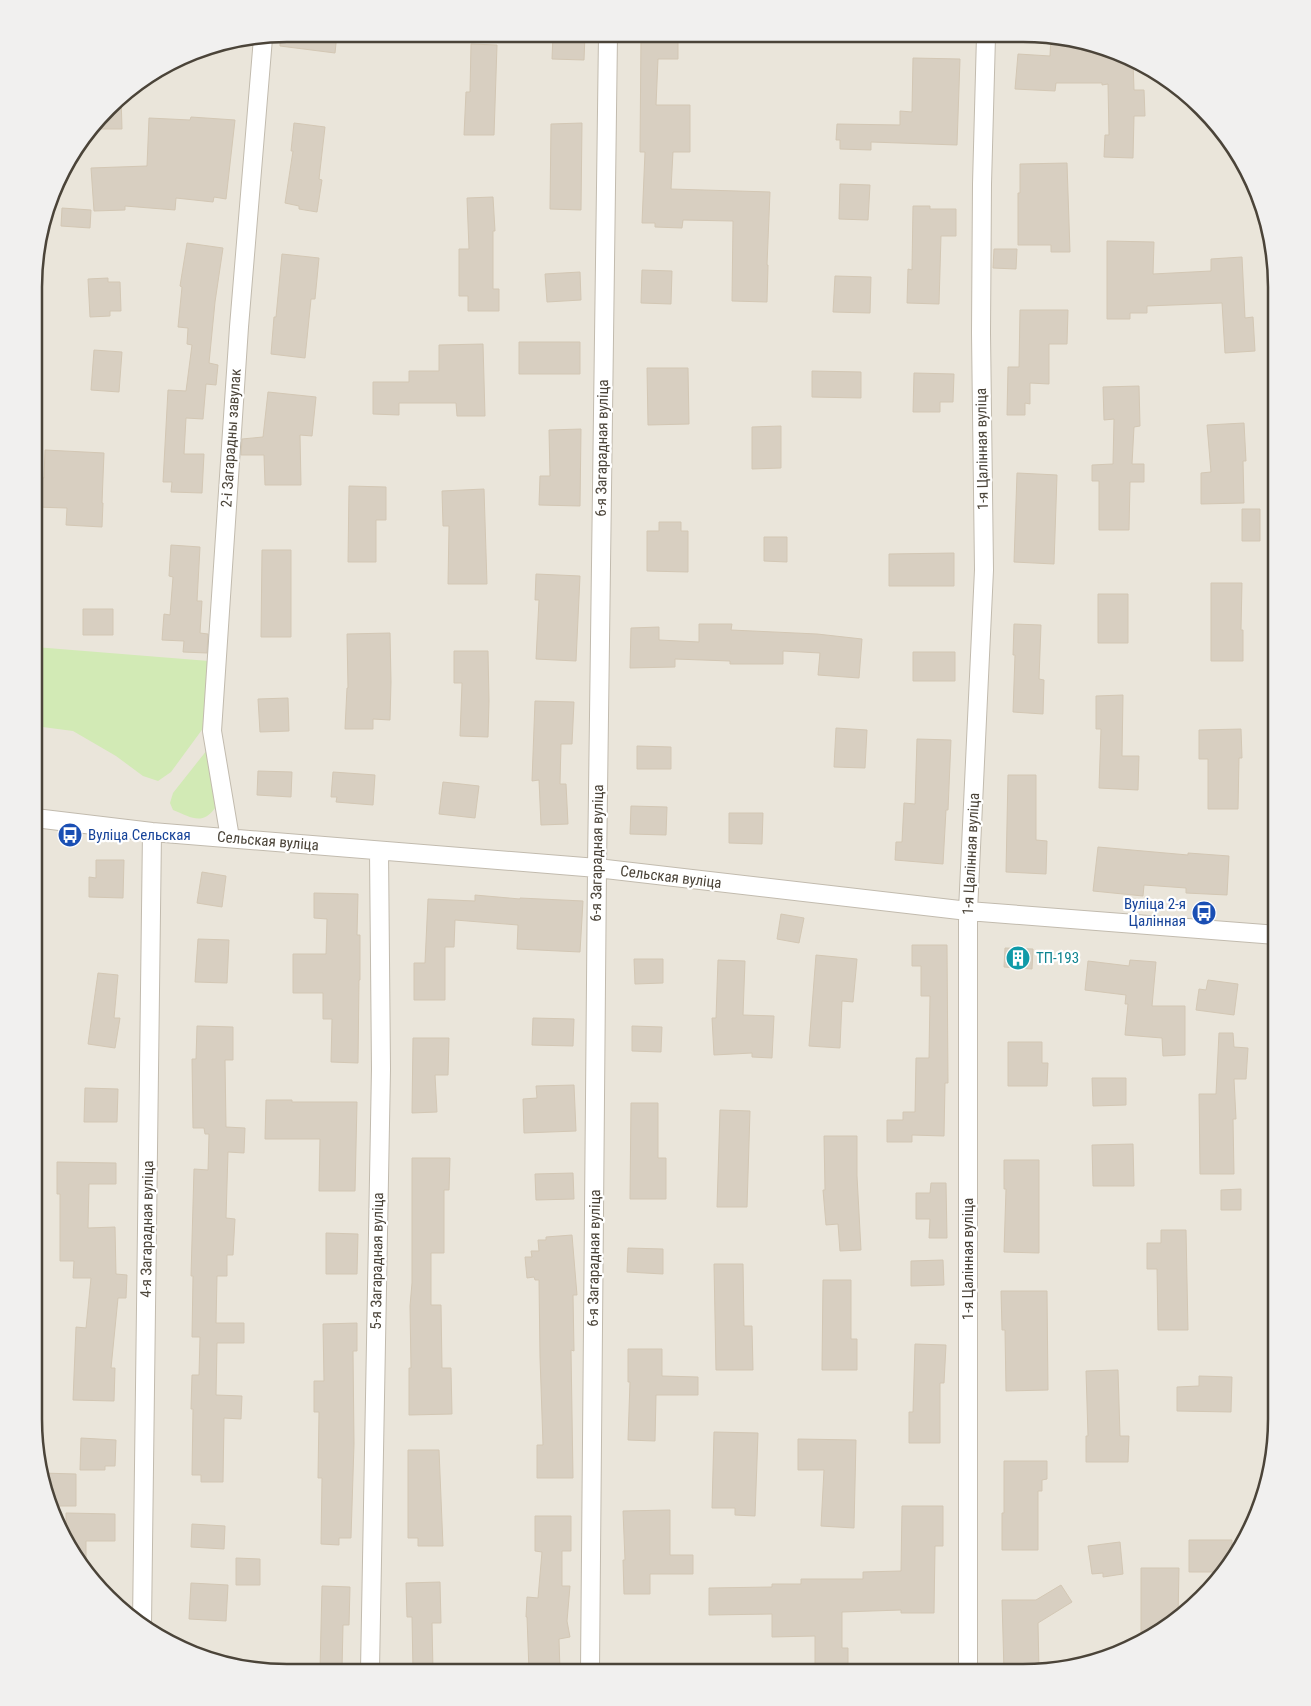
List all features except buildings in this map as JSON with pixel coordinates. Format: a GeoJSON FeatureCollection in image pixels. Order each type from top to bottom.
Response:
{"type":"FeatureCollection","features":[{"type":"Feature","properties":{"kind":"street","name":"6-я Загарадная вуліца"},"geometry":{"type":"LineString","coordinates":[[590,1664],[597,868],[608,42]]}},
{"type":"Feature","properties":{"kind":"street","name":"1-я Цалінная вуліца"},"geometry":{"type":"LineString","coordinates":[[968,1664],[968,911],[984,570],[981,323],[986,42]]}},
{"type":"Feature","properties":{"kind":"street","name":"2-і Загарадны завулак"},"geometry":{"type":"LineString","coordinates":[[230,838],[212,731],[238,326],[262,44]]}},
{"type":"Feature","properties":{"kind":"street","name":"Сельская вуліца"},"geometry":{"type":"LineString","coordinates":[[42,819],[152,832],[597,868],[968,911],[1268,934]]}},
{"type":"Feature","properties":{"kind":"street","name":"4-я Загарадная вуліца"},"geometry":{"type":"LineString","coordinates":[[142,1616],[152,832]]}},
{"type":"Feature","properties":{"kind":"street","name":"5-я Загарадная вуліца"},"geometry":{"type":"LineString","coordinates":[[370,1664],[381,1070],[380,851]]}},
{"type":"Feature","properties":{"kind":"shaded area"},"geometry":{"type":"Polygon","coordinates":[[[1023,42],[1071,47],[1117,61],[1146,75],[1173,93],[1208,126],[1236,165],[1250,194],[1260,224],[1268,272],[1268,1434],[1260,1482],[1250,1512],[1236,1541],[1218,1568],[1197,1592],[1173,1613],[1146,1631],[1117,1645],[1087,1655],[1071,1659],[1023,1664],[272,1663],[224,1655],[194,1645],[165,1631],[138,1613],[114,1592],[93,1568],[75,1541],[61,1512],[51,1482],[47,1466],[42,1418],[42,288],[47,240],[61,194],[75,165],[93,138],[126,103],[165,75],[194,61],[240,47],[272,43],[1023,42]]]}},
{"type":"Feature","properties":{"kind":"green space"},"geometry":{"type":"Polygon","coordinates":[[[42,648],[209,661],[204,727],[171,772],[158,781],[143,776],[116,756],[73,731],[42,727],[42,648]]]}},
{"type":"Feature","properties":{"kind":"green space"},"geometry":{"type":"Polygon","coordinates":[[[207,750],[215,808],[210,814],[201,818],[191,817],[173,810],[170,803],[173,793],[207,750]]]}},
{"type":"Feature","properties":{"kind":"place","name":"Вуліца Сельская"},"geometry":{"type":"Point","coordinates":[70,835]}},
{"type":"Feature","properties":{"kind":"place","name":"Вуліца 2-я Цалінная"},"geometry":{"type":"Point","coordinates":[1204,913]}},
{"type":"Feature","properties":{"kind":"place","name":"ТП-193"},"geometry":{"type":"Point","coordinates":[1018,958]}}]}
